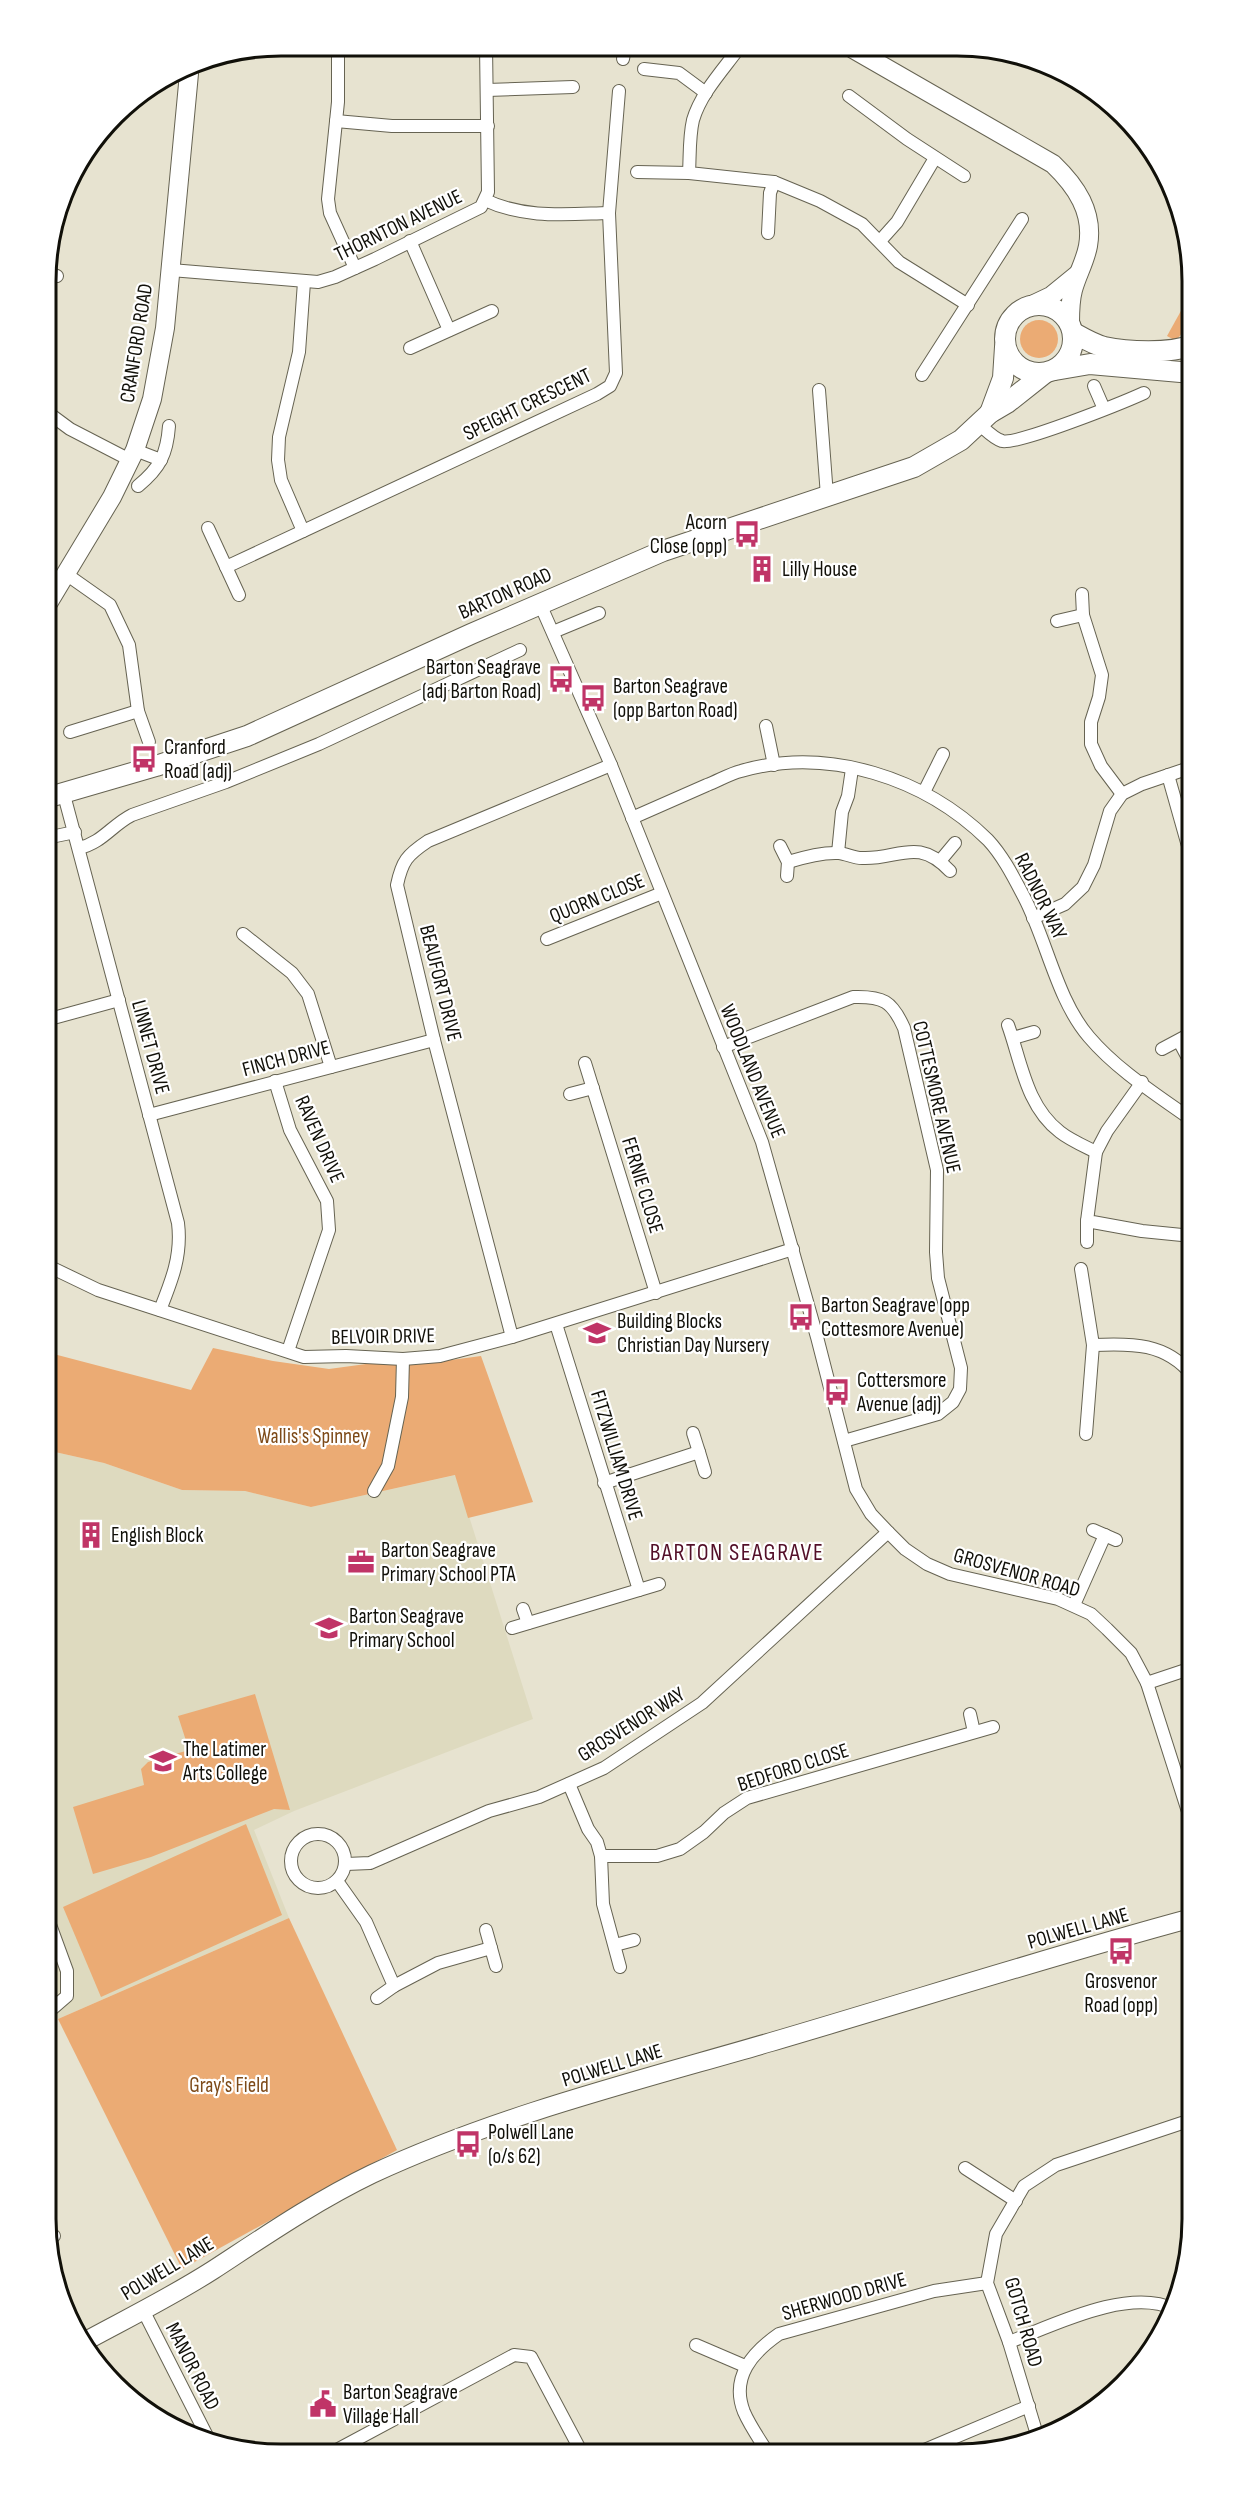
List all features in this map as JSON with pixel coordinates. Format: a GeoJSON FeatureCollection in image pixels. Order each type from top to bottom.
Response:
{"type":"FeatureCollection","features":[{"type":"Feature","properties":{"kind":"main road"},"geometry":{"type":"LineString","coordinates":[[1044,304],[1055,308],[1064,314],[1072,328],[1074,344],[1070,354],[1064,363],[1050,371],[1024,370],[1014,362],[1008,352],[1005,340],[1006,329],[1012,318],[1021,310],[1032,305],[1044,304]]}},
{"type":"Feature","properties":{"kind":"main road"},"geometry":{"type":"LineString","coordinates":[[1072,328],[1103,346],[1175,351],[1182,349]]}},
{"type":"Feature","properties":{"kind":"main road","name":"BARTON ROAD"},"geometry":{"type":"LineString","coordinates":[[985,419],[1004,378],[1005,340]]}},
{"type":"Feature","properties":{"kind":"main road","name":"BARTON ROAD"},"geometry":{"type":"LineString","coordinates":[[56,796],[247,736],[663,551],[914,467],[961,440],[985,419],[1050,371],[1090,364],[1182,372]]}},
{"type":"Feature","properties":{"kind":"street"},"geometry":{"type":"LineString","coordinates":[[338,56],[336,121],[328,199],[330,213],[356,268]]}},
{"type":"Feature","properties":{"kind":"street","name":"THORNTON AVENUE"},"geometry":{"type":"LineString","coordinates":[[171,270],[304,282],[327,280],[481,207],[488,192],[486,56]]}},
{"type":"Feature","properties":{"kind":"street"},"geometry":{"type":"LineString","coordinates":[[689,173],[693,123],[706,93],[733,56]]}},
{"type":"Feature","properties":{"kind":"street"},"geometry":{"type":"LineString","coordinates":[[865,56],[1053,164],[1075,187],[1087,218],[1088,246],[1073,290],[1072,328]]}},
{"type":"Feature","properties":{"kind":"street"},"geometry":{"type":"LineString","coordinates":[[644,69],[680,73],[706,93]]}},
{"type":"Feature","properties":{"kind":"street","name":"CRANFORD ROAD"},"geometry":{"type":"LineString","coordinates":[[56,590],[112,497],[132,455],[152,399],[162,354],[189,76]]}},
{"type":"Feature","properties":{"kind":"street"},"geometry":{"type":"LineString","coordinates":[[487,90],[573,87]]}},
{"type":"Feature","properties":{"kind":"street","name":"SPEIGHT CRESCENT"},"geometry":{"type":"LineString","coordinates":[[226,567],[610,386],[616,373],[609,213],[619,91]]}},
{"type":"Feature","properties":{"kind":"street"},"geometry":{"type":"LineString","coordinates":[[849,96],[964,176]]}},
{"type":"Feature","properties":{"kind":"street"},"geometry":{"type":"LineString","coordinates":[[336,121],[392,126],[488,126]]}},
{"type":"Feature","properties":{"kind":"street"},"geometry":{"type":"LineString","coordinates":[[880,241],[897,222],[935,158]]}},
{"type":"Feature","properties":{"kind":"street"},"geometry":{"type":"LineString","coordinates":[[637,172],[689,173],[774,182],[820,201],[862,224],[899,262],[968,305]]}},
{"type":"Feature","properties":{"kind":"street"},"geometry":{"type":"LineString","coordinates":[[768,233],[770,193],[774,182]]}},
{"type":"Feature","properties":{"kind":"street"},"geometry":{"type":"LineString","coordinates":[[485,200],[515,212],[609,213]]}},
{"type":"Feature","properties":{"kind":"street"},"geometry":{"type":"LineString","coordinates":[[922,375],[1022,219]]}},
{"type":"Feature","properties":{"kind":"street"},"geometry":{"type":"LineString","coordinates":[[410,242],[449,330]]}},
{"type":"Feature","properties":{"kind":"street"},"geometry":{"type":"LineString","coordinates":[[1032,305],[1051,296],[1080,272]]}},
{"type":"Feature","properties":{"kind":"street"},"geometry":{"type":"LineString","coordinates":[[303,531],[285,491],[278,460],[279,437],[299,352],[304,282]]}},
{"type":"Feature","properties":{"kind":"street"},"geometry":{"type":"LineString","coordinates":[[410,348],[492,311]]}},
{"type":"Feature","properties":{"kind":"street"},"geometry":{"type":"LineString","coordinates":[[1094,386],[1104,409]]}},
{"type":"Feature","properties":{"kind":"street"},"geometry":{"type":"LineString","coordinates":[[819,390],[827,496]]}},
{"type":"Feature","properties":{"kind":"street"},"geometry":{"type":"LineString","coordinates":[[985,419],[995,437],[1009,441],[1144,393]]}},
{"type":"Feature","properties":{"kind":"street"},"geometry":{"type":"LineString","coordinates":[[56,419],[70,429],[132,455],[161,460]]}},
{"type":"Feature","properties":{"kind":"street"},"geometry":{"type":"LineString","coordinates":[[138,486],[156,472],[168,444],[169,426]]}},
{"type":"Feature","properties":{"kind":"street"},"geometry":{"type":"LineString","coordinates":[[208,528],[239,595]]}},
{"type":"Feature","properties":{"kind":"street"},"geometry":{"type":"LineString","coordinates":[[66,574],[110,605],[129,645],[138,711],[149,742]]}},
{"type":"Feature","properties":{"kind":"street"},"geometry":{"type":"LineString","coordinates":[[1082,594],[1083,615],[1101,675],[1099,697],[1091,722],[1091,744],[1101,766],[1122,794]]}},
{"type":"Feature","properties":{"kind":"street","name":"WOODLAND AVENUE"},"geometry":{"type":"LineString","coordinates":[[540,604],[611,765],[762,1142],[793,1249],[856,1489],[872,1514],[888,1532]]}},
{"type":"Feature","properties":{"kind":"street"},"geometry":{"type":"LineString","coordinates":[[553,632],[599,613]]}},
{"type":"Feature","properties":{"kind":"street"},"geometry":{"type":"LineString","coordinates":[[1057,621],[1083,615]]}},
{"type":"Feature","properties":{"kind":"street"},"geometry":{"type":"LineString","coordinates":[[79,848],[95,844],[120,821],[132,815],[226,782],[319,744],[520,650]]}},
{"type":"Feature","properties":{"kind":"street"},"geometry":{"type":"LineString","coordinates":[[70,732],[138,711]]}},
{"type":"Feature","properties":{"kind":"street"},"geometry":{"type":"LineString","coordinates":[[766,726],[774,765]]}},
{"type":"Feature","properties":{"kind":"street"},"geometry":{"type":"LineString","coordinates":[[924,792],[943,754]]}},
{"type":"Feature","properties":{"kind":"street","name":"RADNOR WAY"},"geometry":{"type":"LineString","coordinates":[[632,818],[740,771],[774,765],[811,763],[852,769],[885,776],[924,792],[950,808],[989,841],[1009,868],[1071,1008],[1088,1037],[1114,1061],[1182,1112]]}},
{"type":"Feature","properties":{"kind":"street","name":"BEAUFORT DRIVE"},"geometry":{"type":"LineString","coordinates":[[512,1337],[434,1040],[397,885],[401,866],[411,852],[428,841],[611,765]]}},
{"type":"Feature","properties":{"kind":"street"},"geometry":{"type":"LineString","coordinates":[[838,853],[842,812],[848,796],[852,769]]}},
{"type":"Feature","properties":{"kind":"street"},"geometry":{"type":"LineString","coordinates":[[1033,918],[1065,904],[1083,888],[1094,865],[1110,811],[1122,794],[1182,770]]}},
{"type":"Feature","properties":{"kind":"street"},"geometry":{"type":"LineString","coordinates":[[1168,775],[1182,825]]}},
{"type":"Feature","properties":{"kind":"street","name":"LINNET DRIVE"},"geometry":{"type":"LineString","coordinates":[[56,798],[75,832],[178,1223],[180,1239],[175,1272],[160,1310]]}},
{"type":"Feature","properties":{"kind":"street"},"geometry":{"type":"LineString","coordinates":[[56,836],[75,832]]}},
{"type":"Feature","properties":{"kind":"street"},"geometry":{"type":"LineString","coordinates":[[940,861],[955,843]]}},
{"type":"Feature","properties":{"kind":"street"},"geometry":{"type":"LineString","coordinates":[[780,846],[788,862],[788,876]]}},
{"type":"Feature","properties":{"kind":"street"},"geometry":{"type":"LineString","coordinates":[[788,862],[815,855],[838,853],[861,858],[898,852],[919,853],[940,861],[950,872]]}},
{"type":"Feature","properties":{"kind":"street","name":"QUORN CLOSE"},"geometry":{"type":"LineString","coordinates":[[547,939],[662,893]]}},
{"type":"Feature","properties":{"kind":"street"},"geometry":{"type":"LineString","coordinates":[[243,934],[292,973],[308,994],[323,1035],[331,1067]]}},
{"type":"Feature","properties":{"kind":"street","name":"COTTESMORE AVENUE"},"geometry":{"type":"LineString","coordinates":[[723,1047],[853,998],[869,996],[885,1000],[897,1012],[904,1028],[937,1170],[936,1252],[939,1278],[961,1368],[960,1389],[953,1402],[938,1414],[844,1441]]}},
{"type":"Feature","properties":{"kind":"street"},"geometry":{"type":"LineString","coordinates":[[56,1017],[118,1000]]}},
{"type":"Feature","properties":{"kind":"street"},"geometry":{"type":"LineString","coordinates":[[1008,1025],[1020,1067],[1033,1099],[1043,1115],[1060,1132],[1096,1152]]}},
{"type":"Feature","properties":{"kind":"street"},"geometry":{"type":"LineString","coordinates":[[1013,1038],[1034,1032]]}},
{"type":"Feature","properties":{"kind":"street"},"geometry":{"type":"LineString","coordinates":[[1162,1049],[1182,1039]]}},
{"type":"Feature","properties":{"kind":"street","name":"FINCH DRIVE"},"geometry":{"type":"LineString","coordinates":[[149,1115],[434,1040]]}},
{"type":"Feature","properties":{"kind":"street"},"geometry":{"type":"LineString","coordinates":[[1179,1041],[1182,1047]]}},
{"type":"Feature","properties":{"kind":"street","name":"FERNIE CLOSE"},"geometry":{"type":"LineString","coordinates":[[585,1063],[656,1293]]}},
{"type":"Feature","properties":{"kind":"street","name":"RAVEN DRIVE"},"geometry":{"type":"LineString","coordinates":[[275,1081],[290,1130],[327,1201],[329,1230],[288,1351]]}},
{"type":"Feature","properties":{"kind":"street"},"geometry":{"type":"LineString","coordinates":[[1087,1242],[1087,1221],[1096,1152],[1107,1131],[1142,1082]]}},
{"type":"Feature","properties":{"kind":"street"},"geometry":{"type":"LineString","coordinates":[[570,1094],[593,1088]]}},
{"type":"Feature","properties":{"kind":"street"},"geometry":{"type":"LineString","coordinates":[[1087,1221],[1142,1231],[1182,1235]]}},
{"type":"Feature","properties":{"kind":"street","name":"BELVOIR DRIVE"},"geometry":{"type":"LineString","coordinates":[[56,1270],[98,1290],[304,1357],[346,1356],[403,1359],[440,1356],[512,1337],[793,1249]]}},
{"type":"Feature","properties":{"kind":"street"},"geometry":{"type":"LineString","coordinates":[[1081,1269],[1093,1345],[1086,1434]]}},
{"type":"Feature","properties":{"kind":"street","name":"FITZWILLIAM DRIVE"},"geometry":{"type":"LineString","coordinates":[[556,1324],[639,1590]]}},
{"type":"Feature","properties":{"kind":"street"},"geometry":{"type":"LineString","coordinates":[[1093,1345],[1121,1343],[1148,1346],[1182,1359]]}},
{"type":"Feature","properties":{"kind":"street"},"geometry":{"type":"LineString","coordinates":[[374,1491],[388,1466],[402,1397],[403,1359]]}},
{"type":"Feature","properties":{"kind":"street"},"geometry":{"type":"LineString","coordinates":[[693,1433],[705,1472]]}},
{"type":"Feature","properties":{"kind":"street"},"geometry":{"type":"LineString","coordinates":[[604,1483],[699,1452]]}},
{"type":"Feature","properties":{"kind":"street","name":"GROSVENOR ROAD"},"geometry":{"type":"LineString","coordinates":[[888,1532],[905,1549],[927,1564],[950,1574],[1058,1599],[1091,1614],[1131,1653],[1146,1683],[1182,1793]]}},
{"type":"Feature","properties":{"kind":"street","name":"GROSVENOR WAY"},"geometry":{"type":"LineString","coordinates":[[346,1864],[370,1863],[489,1810],[539,1797],[604,1768],[702,1703],[888,1532]]}},
{"type":"Feature","properties":{"kind":"street"},"geometry":{"type":"LineString","coordinates":[[1074,1605],[1105,1535]]}},
{"type":"Feature","properties":{"kind":"street"},"geometry":{"type":"LineString","coordinates":[[512,1628],[659,1584]]}},
{"type":"Feature","properties":{"kind":"street"},"geometry":{"type":"LineString","coordinates":[[523,1609],[528,1623]]}},
{"type":"Feature","properties":{"kind":"street"},"geometry":{"type":"LineString","coordinates":[[1146,1683],[1182,1671]]}},
{"type":"Feature","properties":{"kind":"street"},"geometry":{"type":"LineString","coordinates":[[970,1714],[974,1732]]}},
{"type":"Feature","properties":{"kind":"street","name":"BEDFORD CLOSE"},"geometry":{"type":"LineString","coordinates":[[600,1856],[612,1854],[636,1858],[657,1856],[680,1849],[704,1832],[724,1813],[747,1798],[993,1727]]}},
{"type":"Feature","properties":{"kind":"street"},"geometry":{"type":"LineString","coordinates":[[569,1784],[580,1814],[597,1842],[603,1904],[620,1967]]}},
{"type":"Feature","properties":{"kind":"street"},"geometry":{"type":"LineString","coordinates":[[326,1835],[341,1846],[346,1864],[336,1881],[321,1888],[312,1887],[298,1880],[292,1867],[292,1856],[296,1845],[309,1836],[326,1835]]}},
{"type":"Feature","properties":{"kind":"street"},"geometry":{"type":"LineString","coordinates":[[336,1881],[366,1922],[394,1986]]}},
{"type":"Feature","properties":{"kind":"street","name":"POLWELL LANE"},"geometry":{"type":"LineString","coordinates":[[90,2338],[212,2270],[267,2232],[320,2202],[371,2175],[439,2145],[523,2115],[1182,1921]]}},
{"type":"Feature","properties":{"kind":"street"},"geometry":{"type":"LineString","coordinates":[[486,1930],[496,1966]]}},
{"type":"Feature","properties":{"kind":"street"},"geometry":{"type":"LineString","coordinates":[[615,1945],[634,1940]]}},
{"type":"Feature","properties":{"kind":"street"},"geometry":{"type":"LineString","coordinates":[[56,1941],[67,1971],[67,1996],[56,2006]]}},
{"type":"Feature","properties":{"kind":"street"},"geometry":{"type":"LineString","coordinates":[[377,1998],[394,1986],[438,1963],[491,1948]]}},
{"type":"Feature","properties":{"kind":"street","name":"GOTCH ROAD"},"geometry":{"type":"LineString","coordinates":[[1035,2429],[987,2283],[996,2234],[1024,2186],[1056,2165],[1182,2123]]}},
{"type":"Feature","properties":{"kind":"street"},"geometry":{"type":"LineString","coordinates":[[965,2168],[1016,2201]]}},
{"type":"Feature","properties":{"kind":"street","name":"SHERWOOD DRIVE"},"geometry":{"type":"LineString","coordinates":[[745,2366],[761,2346],[779,2334],[934,2292],[987,2283]]}},
{"type":"Feature","properties":{"kind":"street"},"geometry":{"type":"LineString","coordinates":[[1008,2342],[1116,2303],[1140,2301],[1164,2305]]}},
{"type":"Feature","properties":{"kind":"street","name":"MANOR ROAD"},"geometry":{"type":"LineString","coordinates":[[142,2310],[204,2430]]}},
{"type":"Feature","properties":{"kind":"street"},"geometry":{"type":"LineString","coordinates":[[696,2345],[745,2366],[741,2389],[743,2411],[763,2444]]}},
{"type":"Feature","properties":{"kind":"street"},"geometry":{"type":"LineString","coordinates":[[348,2444],[514,2355],[531,2357],[577,2444]]}},
{"type":"Feature","properties":{"kind":"street"},"geometry":{"type":"LineString","coordinates":[[939,2444],[1029,2406]]}},
{"type":"Feature","properties":{"kind":"shaded area"},"geometry":{"type":"Polygon","coordinates":[[[56,1452],[104,1463],[182,1490],[245,1491],[311,1507],[456,1475],[533,1719],[294,1811],[254,1830],[289,1918],[58,2019],[56,2012],[56,1452]]]}},
{"type":"Feature","properties":{"kind":"green space"},"geometry":{"type":"Polygon","coordinates":[[[1182,309],[1182,333],[1176,341],[1167,336],[1182,309]]]}},
{"type":"Feature","properties":{"kind":"green space"},"geometry":{"type":"Polygon","coordinates":[[[1039,320],[1052,326],[1058,339],[1052,352],[1039,358],[1026,352],[1020,339],[1026,326],[1039,320]]]}},
{"type":"Feature","properties":{"kind":"green space","name":"Wallis's Spinney"},"geometry":{"type":"Polygon","coordinates":[[[213,1348],[273,1361],[329,1369],[403,1359],[413,1365],[481,1356],[533,1502],[468,1518],[455,1475],[311,1507],[245,1491],[182,1490],[104,1463],[56,1452],[56,1355],[191,1390],[213,1348]]]}},
{"type":"Feature","properties":{"kind":"green space"},"geometry":{"type":"Polygon","coordinates":[[[255,1694],[290,1810],[274,1809],[151,1857],[93,1874],[73,1807],[144,1785],[141,1769],[148,1762],[189,1750],[178,1716],[255,1694]]]}},
{"type":"Feature","properties":{"kind":"green space"},"geometry":{"type":"Polygon","coordinates":[[[246,1824],[282,1915],[101,1997],[63,1907],[246,1824]]]}},
{"type":"Feature","properties":{"kind":"green space","name":"Gray's Field"},"geometry":{"type":"Polygon","coordinates":[[[289,1918],[397,2150],[182,2269],[58,2019],[289,1918]]]}},
{"type":"Feature","properties":{"kind":"place","name":"Acorn Close (opp)"},"geometry":{"type":"Point","coordinates":[747,534]}},
{"type":"Feature","properties":{"kind":"place","name":"Lilly House"},"geometry":{"type":"Point","coordinates":[762,569]}},
{"type":"Feature","properties":{"kind":"place","name":"Barton Seagrave (adj Barton Road)"},"geometry":{"type":"Point","coordinates":[561,679]}},
{"type":"Feature","properties":{"kind":"place","name":"Barton Seagrave (opp Barton Road)"},"geometry":{"type":"Point","coordinates":[593,698]}},
{"type":"Feature","properties":{"kind":"place","name":"Cranford Road (adj)"},"geometry":{"type":"Point","coordinates":[144,759]}},
{"type":"Feature","properties":{"kind":"place","name":"Barton Seagrave (opp Cottesmore Avenue)"},"geometry":{"type":"Point","coordinates":[801,1317]}},
{"type":"Feature","properties":{"kind":"place","name":"Building Blocks Christian Day Nursery"},"geometry":{"type":"Point","coordinates":[597,1333]}},
{"type":"Feature","properties":{"kind":"place","name":"Cottersmore Avenue (adj)"},"geometry":{"type":"Point","coordinates":[837,1392]}},
{"type":"Feature","properties":{"kind":"place","name":"English Block"},"geometry":{"type":"Point","coordinates":[91,1535]}},
{"type":"Feature","properties":{"kind":"place","name":"Barton Seagrave Primary School PTA"},"geometry":{"type":"Point","coordinates":[361,1562]}},
{"type":"Feature","properties":{"kind":"place","name":"Barton Seagrave Primary School"},"geometry":{"type":"Point","coordinates":[329,1628]}},
{"type":"Feature","properties":{"kind":"place","name":"The Latimer Arts College"},"geometry":{"type":"Point","coordinates":[163,1761]}},
{"type":"Feature","properties":{"kind":"place","name":"Grosvenor Road (opp)"},"geometry":{"type":"Point","coordinates":[1121,1951]}},
{"type":"Feature","properties":{"kind":"place","name":"Polwell Lane (o/s 62)"},"geometry":{"type":"Point","coordinates":[468,2144]}},
{"type":"Feature","properties":{"kind":"place","name":"Barton Seagrave Village Hall"},"geometry":{"type":"Point","coordinates":[323,2404]}},
{"type":"Feature","properties":{"kind":"district","name":"BARTON SEAGRAVE"},"geometry":{"type":"Point","coordinates":[737,1552]}}]}
